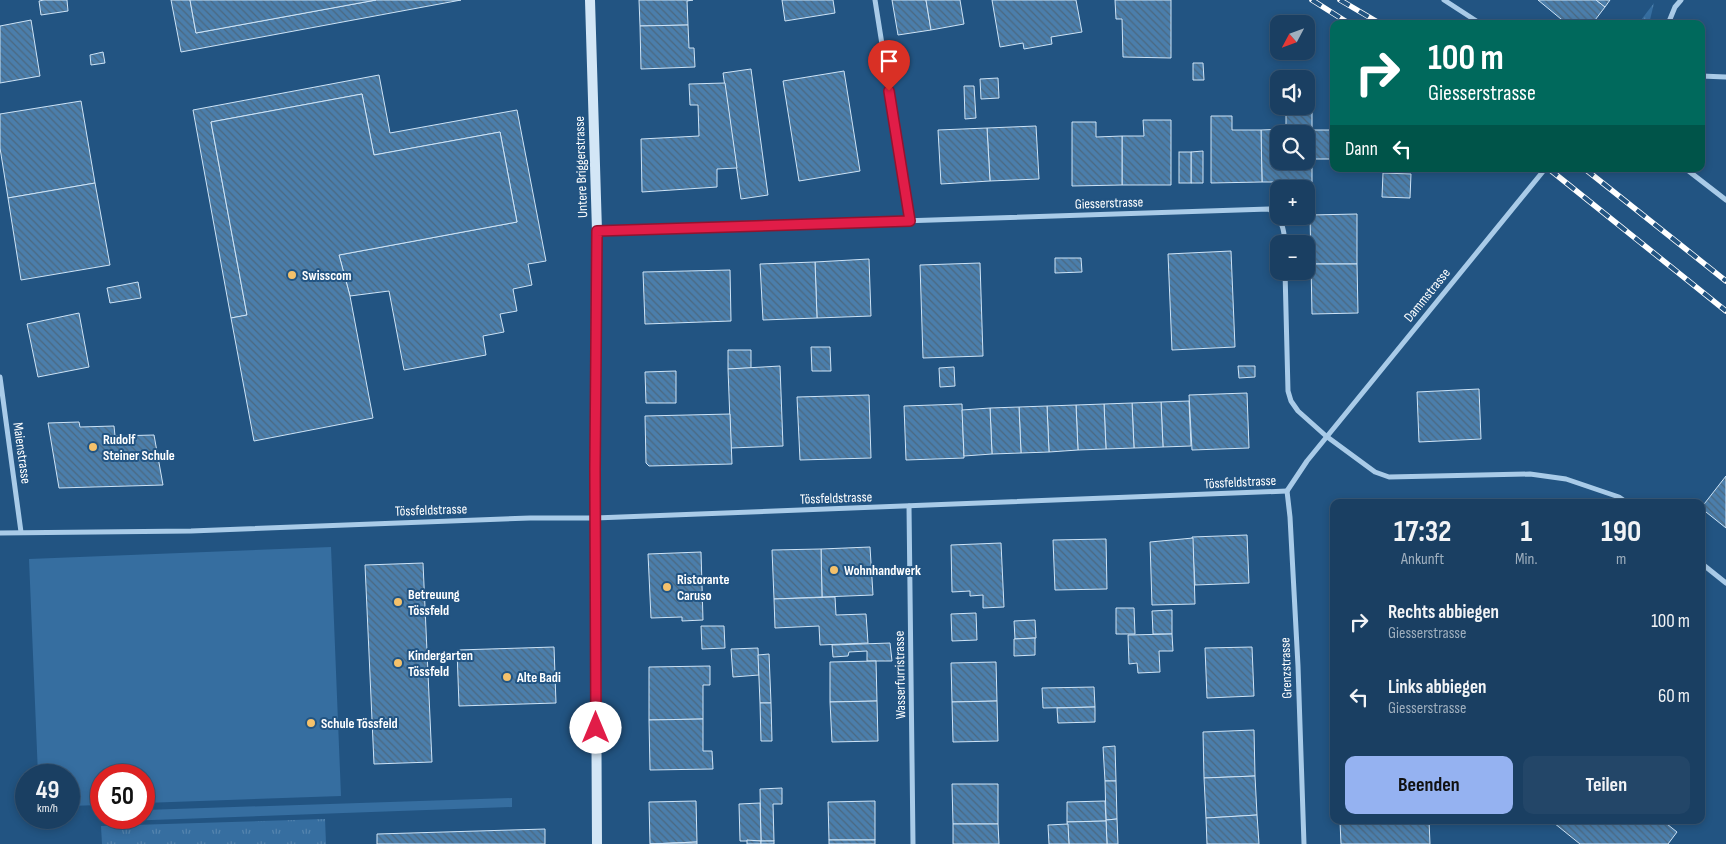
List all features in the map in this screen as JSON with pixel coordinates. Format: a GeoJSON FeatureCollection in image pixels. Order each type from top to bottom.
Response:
{"type":"FeatureCollection","features":[{"type":"Feature","properties":{"kind":"main road","name":"Untere Briggerstrasse"},"geometry":{"type":"LineString","coordinates":[[590,0],[597,231],[595,518],[598,844]]}},
{"type":"Feature","properties":{"kind":"street"},"geometry":{"type":"LineString","coordinates":[[875,0],[910,221]]}},
{"type":"Feature","properties":{"kind":"street"},"geometry":{"type":"LineString","coordinates":[[1444,0],[1475,20]]}},
{"type":"Feature","properties":{"kind":"street"},"geometry":{"type":"LineString","coordinates":[[1670,20],[1681,0]]}},
{"type":"Feature","properties":{"kind":"street"},"geometry":{"type":"LineString","coordinates":[[1705,76],[1726,77]]}},
{"type":"Feature","properties":{"kind":"street","name":"Dammstrasse"},"geometry":{"type":"LineString","coordinates":[[1326,436],[1542,172]]}},
{"type":"Feature","properties":{"kind":"street"},"geometry":{"type":"LineString","coordinates":[[1690,172],[1726,200]]}},
{"type":"Feature","properties":{"kind":"street","name":"Giesserstrasse"},"geometry":{"type":"LineString","coordinates":[[597,231],[1269,209],[1278,217],[1284,229],[1284,235]]}},
{"type":"Feature","properties":{"kind":"street"},"geometry":{"type":"LineString","coordinates":[[1285,280],[1288,391],[1291,401],[1298,411],[1326,436],[1375,472],[1389,477],[1530,474],[1566,479],[1622,499]]}},
{"type":"Feature","properties":{"kind":"street","name":"Maienstrasse"},"geometry":{"type":"LineString","coordinates":[[0,377],[21,532]]}},
{"type":"Feature","properties":{"kind":"street","name":"Tössfeldstrasse"},"geometry":{"type":"LineString","coordinates":[[0,533],[191,531],[530,518],[595,518],[1286,491],[1326,436]]}},
{"type":"Feature","properties":{"kind":"street","name":"Grenzstrasse"},"geometry":{"type":"LineString","coordinates":[[1286,491],[1290,517],[1298,666],[1304,844]]}},
{"type":"Feature","properties":{"kind":"street","name":"Wasserfurristrasse"},"geometry":{"type":"LineString","coordinates":[[909,506],[913,844]]}},
{"type":"Feature","properties":{"kind":"street"},"geometry":{"type":"LineString","coordinates":[[1705,566],[1726,583]]}},
{"type":"Feature","properties":{"kind":"green space"},"geometry":{"type":"Polygon","coordinates":[[[1654,3],[1650,20],[1641,20],[1654,3]]]}},
{"type":"Feature","properties":{"kind":"green space"},"geometry":{"type":"Polygon","coordinates":[[[331,547],[341,796],[155,803],[155,764],[90,764],[90,805],[80,806],[80,764],[38,764],[29,559],[331,547]]]}},
{"type":"Feature","properties":{"kind":"green space"},"geometry":{"type":"Polygon","coordinates":[[[512,798],[512,807],[155,820],[155,810],[512,798]]]}},
{"type":"Feature","properties":{"kind":"green space"},"geometry":{"type":"Polygon","coordinates":[[[325,819],[326,844],[102,844],[101,829],[155,829],[155,824],[325,819]]]}},
{"type":"Feature","properties":{"kind":"building"},"geometry":{"type":"Polygon","coordinates":[[[67,0],[68,11],[41,15],[39,1],[67,0]]]}},
{"type":"Feature","properties":{"kind":"building"},"geometry":{"type":"Polygon","coordinates":[[[171,0],[190,0],[196,33],[376,0],[461,0],[181,52],[171,0]]]}},
{"type":"Feature","properties":{"kind":"building"},"geometry":{"type":"Polygon","coordinates":[[[190,0],[376,0],[196,33],[190,0]]]}},
{"type":"Feature","properties":{"kind":"building"},"geometry":{"type":"Polygon","coordinates":[[[639,0],[693,0],[687,1],[688,25],[640,26],[639,0]]]}},
{"type":"Feature","properties":{"kind":"building"},"geometry":{"type":"Polygon","coordinates":[[[782,0],[833,0],[835,13],[785,21],[782,0]]]}},
{"type":"Feature","properties":{"kind":"building"},"geometry":{"type":"Polygon","coordinates":[[[892,0],[926,0],[931,30],[898,35],[892,0]]]}},
{"type":"Feature","properties":{"kind":"building"},"geometry":{"type":"Polygon","coordinates":[[[926,0],[960,0],[964,24],[931,30],[926,0]]]}},
{"type":"Feature","properties":{"kind":"building"},"geometry":{"type":"Polygon","coordinates":[[[992,0],[1076,0],[1082,32],[1051,37],[1052,44],[1024,49],[1023,43],[1000,47],[992,0]]]}},
{"type":"Feature","properties":{"kind":"building"},"geometry":{"type":"Polygon","coordinates":[[[1115,0],[1171,0],[1171,58],[1123,57],[1122,19],[1116,19],[1115,0]]]}},
{"type":"Feature","properties":{"kind":"building"},"geometry":{"type":"Polygon","coordinates":[[[1538,0],[1596,0],[1605,7],[1595,20],[1562,20],[1538,0]]]}},
{"type":"Feature","properties":{"kind":"building"},"geometry":{"type":"Polygon","coordinates":[[[1596,0],[1610,0],[1605,7],[1596,0]]]}},
{"type":"Feature","properties":{"kind":"building"},"geometry":{"type":"Polygon","coordinates":[[[31,20],[40,76],[0,83],[0,26],[31,20]]]}},
{"type":"Feature","properties":{"kind":"building"},"geometry":{"type":"Polygon","coordinates":[[[688,25],[689,48],[694,48],[695,67],[641,69],[640,26],[688,25]]]}},
{"type":"Feature","properties":{"kind":"building"},"geometry":{"type":"Polygon","coordinates":[[[103,52],[105,63],[91,65],[90,55],[103,52]]]}},
{"type":"Feature","properties":{"kind":"building"},"geometry":{"type":"Polygon","coordinates":[[[1193,63],[1203,63],[1204,80],[1193,80],[1193,63]]]}},
{"type":"Feature","properties":{"kind":"building"},"geometry":{"type":"Polygon","coordinates":[[[751,69],[768,195],[741,199],[723,73],[751,69]]]}},
{"type":"Feature","properties":{"kind":"building"},"geometry":{"type":"Polygon","coordinates":[[[844,71],[860,171],[799,181],[783,81],[844,71]]]}},
{"type":"Feature","properties":{"kind":"building"},"geometry":{"type":"Polygon","coordinates":[[[379,75],[390,133],[517,110],[546,261],[528,264],[532,285],[513,289],[517,311],[500,314],[504,332],[483,336],[486,355],[404,370],[389,291],[350,296],[339,255],[517,222],[500,132],[374,155],[362,94],[211,122],[247,315],[231,318],[193,110],[379,75]]]}},
{"type":"Feature","properties":{"kind":"building"},"geometry":{"type":"Polygon","coordinates":[[[998,78],[999,98],[981,99],[980,79],[998,78]]]}},
{"type":"Feature","properties":{"kind":"building"},"geometry":{"type":"Polygon","coordinates":[[[725,83],[737,168],[717,169],[717,187],[642,192],[641,139],[699,136],[698,105],[690,105],[689,84],[725,83]]]}},
{"type":"Feature","properties":{"kind":"building"},"geometry":{"type":"Polygon","coordinates":[[[964,86],[974,86],[976,118],[965,119],[964,86]]]}},
{"type":"Feature","properties":{"kind":"building","name":"Swisscom"},"geometry":{"type":"Polygon","coordinates":[[[362,94],[374,155],[500,132],[517,222],[339,255],[350,296],[373,418],[254,441],[231,318],[247,315],[211,122],[362,94]]]}},
{"type":"Feature","properties":{"kind":"building"},"geometry":{"type":"Polygon","coordinates":[[[81,101],[95,183],[8,198],[0,148],[0,114],[81,101]]]}},
{"type":"Feature","properties":{"kind":"building"},"geometry":{"type":"Polygon","coordinates":[[[1286,115],[1312,115],[1312,125],[1286,125],[1286,115]]]}},
{"type":"Feature","properties":{"kind":"building"},"geometry":{"type":"Polygon","coordinates":[[[1211,116],[1232,116],[1232,130],[1261,130],[1262,182],[1211,183],[1211,116]]]}},
{"type":"Feature","properties":{"kind":"building"},"geometry":{"type":"Polygon","coordinates":[[[1143,120],[1171,120],[1171,185],[1122,185],[1122,136],[1144,136],[1143,120]]]}},
{"type":"Feature","properties":{"kind":"building"},"geometry":{"type":"Polygon","coordinates":[[[1072,122],[1096,122],[1096,137],[1122,136],[1122,185],[1072,186],[1072,122]]]}},
{"type":"Feature","properties":{"kind":"building"},"geometry":{"type":"Polygon","coordinates":[[[1036,126],[1039,179],[990,181],[987,128],[1036,126]]]}},
{"type":"Feature","properties":{"kind":"building"},"geometry":{"type":"Polygon","coordinates":[[[987,128],[990,181],[941,184],[938,130],[987,128]]]}},
{"type":"Feature","properties":{"kind":"building"},"geometry":{"type":"Polygon","coordinates":[[[1261,130],[1270,130],[1270,170],[1312,170],[1312,180],[1270,180],[1270,182],[1262,182],[1261,130]]]}},
{"type":"Feature","properties":{"kind":"building"},"geometry":{"type":"Polygon","coordinates":[[[1315,130],[1330,130],[1330,159],[1315,159],[1315,130]]]}},
{"type":"Feature","properties":{"kind":"building"},"geometry":{"type":"Polygon","coordinates":[[[1203,151],[1203,183],[1191,183],[1191,152],[1203,151]]]}},
{"type":"Feature","properties":{"kind":"building"},"geometry":{"type":"Polygon","coordinates":[[[1179,152],[1191,152],[1191,183],[1179,183],[1179,152]]]}},
{"type":"Feature","properties":{"kind":"building"},"geometry":{"type":"Polygon","coordinates":[[[1383,173],[1411,174],[1410,198],[1382,197],[1383,173]]]}},
{"type":"Feature","properties":{"kind":"building"},"geometry":{"type":"Polygon","coordinates":[[[95,183],[110,265],[21,280],[8,198],[95,183]]]}},
{"type":"Feature","properties":{"kind":"building"},"geometry":{"type":"Polygon","coordinates":[[[1357,214],[1357,264],[1315,264],[1315,235],[1310,235],[1310,225],[1315,225],[1315,215],[1357,214]]]}},
{"type":"Feature","properties":{"kind":"building"},"geometry":{"type":"Polygon","coordinates":[[[1231,251],[1235,347],[1172,350],[1168,254],[1231,251]]]}},
{"type":"Feature","properties":{"kind":"building"},"geometry":{"type":"Polygon","coordinates":[[[1055,258],[1081,258],[1082,272],[1055,273],[1055,258]]]}},
{"type":"Feature","properties":{"kind":"building"},"geometry":{"type":"Polygon","coordinates":[[[869,259],[871,316],[817,318],[815,262],[869,259]]]}},
{"type":"Feature","properties":{"kind":"building"},"geometry":{"type":"Polygon","coordinates":[[[815,262],[817,318],[763,320],[760,264],[815,262]]]}},
{"type":"Feature","properties":{"kind":"building"},"geometry":{"type":"Polygon","coordinates":[[[980,263],[983,356],[923,358],[920,265],[980,263]]]}},
{"type":"Feature","properties":{"kind":"building"},"geometry":{"type":"Polygon","coordinates":[[[1315,264],[1357,264],[1358,313],[1312,314],[1311,280],[1315,280],[1315,264]]]}},
{"type":"Feature","properties":{"kind":"building"},"geometry":{"type":"Polygon","coordinates":[[[730,270],[731,321],[645,324],[643,272],[730,270]]]}},
{"type":"Feature","properties":{"kind":"building"},"geometry":{"type":"Polygon","coordinates":[[[138,282],[141,298],[110,303],[107,288],[138,282]]]}},
{"type":"Feature","properties":{"kind":"building"},"geometry":{"type":"Polygon","coordinates":[[[79,313],[89,367],[38,377],[27,324],[79,313]]]}},
{"type":"Feature","properties":{"kind":"building"},"geometry":{"type":"Polygon","coordinates":[[[811,347],[830,347],[831,371],[812,371],[811,347]]]}},
{"type":"Feature","properties":{"kind":"building"},"geometry":{"type":"Polygon","coordinates":[[[728,350],[751,350],[751,368],[728,369],[728,350]]]}},
{"type":"Feature","properties":{"kind":"building"},"geometry":{"type":"Polygon","coordinates":[[[780,366],[783,446],[731,448],[728,369],[780,366]]]}},
{"type":"Feature","properties":{"kind":"building"},"geometry":{"type":"Polygon","coordinates":[[[1238,366],[1255,366],[1255,377],[1239,378],[1238,366]]]}},
{"type":"Feature","properties":{"kind":"building"},"geometry":{"type":"Polygon","coordinates":[[[954,367],[955,386],[940,387],[939,368],[954,367]]]}},
{"type":"Feature","properties":{"kind":"building"},"geometry":{"type":"Polygon","coordinates":[[[676,371],[676,403],[646,403],[645,372],[676,371]]]}},
{"type":"Feature","properties":{"kind":"building"},"geometry":{"type":"Polygon","coordinates":[[[1479,389],[1481,439],[1419,442],[1417,392],[1479,389]]]}},
{"type":"Feature","properties":{"kind":"building"},"geometry":{"type":"Polygon","coordinates":[[[1247,393],[1249,448],[1192,450],[1189,395],[1247,393]]]}},
{"type":"Feature","properties":{"kind":"building"},"geometry":{"type":"Polygon","coordinates":[[[869,395],[871,458],[800,460],[797,397],[869,395]]]}},
{"type":"Feature","properties":{"kind":"building"},"geometry":{"type":"Polygon","coordinates":[[[1189,401],[1191,446],[1163,447],[1161,402],[1189,401]]]}},
{"type":"Feature","properties":{"kind":"building"},"geometry":{"type":"Polygon","coordinates":[[[1161,402],[1163,447],[1134,448],[1132,403],[1161,402]]]}},
{"type":"Feature","properties":{"kind":"building"},"geometry":{"type":"Polygon","coordinates":[[[1132,403],[1134,448],[1106,449],[1104,404],[1132,403]]]}},
{"type":"Feature","properties":{"kind":"building"},"geometry":{"type":"Polygon","coordinates":[[[962,404],[964,458],[906,460],[904,406],[962,404]]]}},
{"type":"Feature","properties":{"kind":"building"},"geometry":{"type":"Polygon","coordinates":[[[1104,404],[1106,449],[1078,450],[1076,405],[1104,404]]]}},
{"type":"Feature","properties":{"kind":"building"},"geometry":{"type":"Polygon","coordinates":[[[1076,405],[1078,450],[1049,452],[1047,406],[1076,405]]]}},
{"type":"Feature","properties":{"kind":"building"},"geometry":{"type":"Polygon","coordinates":[[[1047,406],[1049,452],[1021,453],[1019,407],[1047,406]]]}},
{"type":"Feature","properties":{"kind":"building"},"geometry":{"type":"Polygon","coordinates":[[[1019,407],[1021,453],[992,454],[990,408],[1019,407]]]}},
{"type":"Feature","properties":{"kind":"building"},"geometry":{"type":"Polygon","coordinates":[[[990,408],[992,454],[964,456],[962,410],[990,408]]]}},
{"type":"Feature","properties":{"kind":"building"},"geometry":{"type":"Polygon","coordinates":[[[730,414],[732,464],[649,466],[646,463],[645,416],[730,414]]]}},
{"type":"Feature","properties":{"kind":"building"},"geometry":{"type":"Polygon","coordinates":[[[79,422],[80,427],[114,426],[115,436],[154,435],[163,485],[59,488],[48,423],[79,422]]]}},
{"type":"Feature","properties":{"kind":"building"},"geometry":{"type":"Polygon","coordinates":[[[1726,476],[1726,528],[1705,511],[1705,503],[1726,476]]]}},
{"type":"Feature","properties":{"kind":"building"},"geometry":{"type":"Polygon","coordinates":[[[1247,535],[1249,583],[1195,585],[1192,537],[1247,535]]]}},
{"type":"Feature","properties":{"kind":"building"},"geometry":{"type":"Polygon","coordinates":[[[1193,538],[1195,604],[1152,605],[1150,542],[1193,538]]]}},
{"type":"Feature","properties":{"kind":"building"},"geometry":{"type":"Polygon","coordinates":[[[1106,539],[1107,589],[1055,590],[1053,540],[1106,539]]]}},
{"type":"Feature","properties":{"kind":"building"},"geometry":{"type":"Polygon","coordinates":[[[1001,543],[1004,607],[983,608],[983,595],[970,596],[970,591],[952,592],[951,545],[1001,543]]]}},
{"type":"Feature","properties":{"kind":"building"},"geometry":{"type":"Polygon","coordinates":[[[870,547],[873,595],[822,597],[821,549],[870,547]]]}},
{"type":"Feature","properties":{"kind":"building"},"geometry":{"type":"Polygon","coordinates":[[[821,549],[822,597],[774,599],[772,550],[821,549]]]}},
{"type":"Feature","properties":{"kind":"building"},"geometry":{"type":"Polygon","coordinates":[[[701,552],[703,620],[682,621],[682,617],[651,618],[648,554],[701,552]]]}},
{"type":"Feature","properties":{"kind":"building","name":"Kindergarten Tössfeld"},"geometry":{"type":"Polygon","coordinates":[[[423,563],[432,762],[374,764],[365,565],[423,563]]]}},
{"type":"Feature","properties":{"kind":"building"},"geometry":{"type":"Polygon","coordinates":[[[835,597],[836,615],[866,614],[868,643],[820,645],[819,626],[775,628],[774,599],[835,597]]]}},
{"type":"Feature","properties":{"kind":"building"},"geometry":{"type":"Polygon","coordinates":[[[1116,608],[1134,608],[1135,634],[1116,634],[1116,608]]]}},
{"type":"Feature","properties":{"kind":"building"},"geometry":{"type":"Polygon","coordinates":[[[1172,610],[1172,634],[1153,634],[1152,611],[1172,610]]]}},
{"type":"Feature","properties":{"kind":"building"},"geometry":{"type":"Polygon","coordinates":[[[976,613],[977,640],[952,641],[951,614],[976,613]]]}},
{"type":"Feature","properties":{"kind":"building"},"geometry":{"type":"Polygon","coordinates":[[[1035,620],[1036,638],[1015,639],[1014,621],[1035,620]]]}},
{"type":"Feature","properties":{"kind":"building"},"geometry":{"type":"Polygon","coordinates":[[[701,626],[724,626],[725,648],[702,649],[701,626]]]}},
{"type":"Feature","properties":{"kind":"building"},"geometry":{"type":"Polygon","coordinates":[[[1172,634],[1173,651],[1159,651],[1160,672],[1138,673],[1137,663],[1129,664],[1128,635],[1172,634]]]}},
{"type":"Feature","properties":{"kind":"building"},"geometry":{"type":"Polygon","coordinates":[[[1035,638],[1035,655],[1014,656],[1014,639],[1035,638]]]}},
{"type":"Feature","properties":{"kind":"building"},"geometry":{"type":"Polygon","coordinates":[[[890,643],[892,661],[867,661],[867,651],[849,652],[848,656],[833,657],[832,645],[890,643]]]}},
{"type":"Feature","properties":{"kind":"building","name":"Alte Badi"},"geometry":{"type":"Polygon","coordinates":[[[554,647],[556,703],[459,706],[457,650],[554,647]]]}},
{"type":"Feature","properties":{"kind":"building"},"geometry":{"type":"Polygon","coordinates":[[[1252,647],[1254,696],[1207,698],[1205,648],[1252,647]]]}},
{"type":"Feature","properties":{"kind":"building"},"geometry":{"type":"Polygon","coordinates":[[[758,648],[759,675],[733,677],[731,649],[758,648]]]}},
{"type":"Feature","properties":{"kind":"building"},"geometry":{"type":"Polygon","coordinates":[[[769,654],[771,703],[760,703],[758,655],[769,654]]]}},
{"type":"Feature","properties":{"kind":"building"},"geometry":{"type":"Polygon","coordinates":[[[876,661],[877,701],[830,702],[830,662],[876,661]]]}},
{"type":"Feature","properties":{"kind":"building"},"geometry":{"type":"Polygon","coordinates":[[[996,662],[997,701],[952,702],[951,663],[996,662]]]}},
{"type":"Feature","properties":{"kind":"building"},"geometry":{"type":"Polygon","coordinates":[[[710,666],[710,685],[703,685],[703,719],[649,720],[649,667],[710,666]]]}},
{"type":"Feature","properties":{"kind":"building"},"geometry":{"type":"Polygon","coordinates":[[[1094,687],[1095,707],[1043,708],[1042,688],[1094,687]]]}},
{"type":"Feature","properties":{"kind":"building"},"geometry":{"type":"Polygon","coordinates":[[[877,701],[878,741],[832,742],[830,702],[877,701]]]}},
{"type":"Feature","properties":{"kind":"building"},"geometry":{"type":"Polygon","coordinates":[[[997,701],[998,741],[953,742],[952,702],[997,701]]]}},
{"type":"Feature","properties":{"kind":"building"},"geometry":{"type":"Polygon","coordinates":[[[760,703],[771,703],[772,741],[761,741],[760,703]]]}},
{"type":"Feature","properties":{"kind":"building"},"geometry":{"type":"Polygon","coordinates":[[[1095,707],[1095,722],[1058,723],[1057,708],[1095,707]]]}},
{"type":"Feature","properties":{"kind":"building"},"geometry":{"type":"Polygon","coordinates":[[[703,719],[703,751],[712,751],[713,769],[650,770],[649,720],[703,719]]]}},
{"type":"Feature","properties":{"kind":"building"},"geometry":{"type":"Polygon","coordinates":[[[1254,730],[1255,776],[1204,778],[1203,732],[1254,730]]]}},
{"type":"Feature","properties":{"kind":"building"},"geometry":{"type":"Polygon","coordinates":[[[1115,746],[1116,781],[1105,781],[1103,747],[1115,746]]]}},
{"type":"Feature","properties":{"kind":"building"},"geometry":{"type":"Polygon","coordinates":[[[1255,776],[1257,815],[1206,818],[1204,778],[1255,776]]]}},
{"type":"Feature","properties":{"kind":"building"},"geometry":{"type":"Polygon","coordinates":[[[1105,781],[1116,781],[1117,819],[1106,820],[1105,781]]]}},
{"type":"Feature","properties":{"kind":"building"},"geometry":{"type":"Polygon","coordinates":[[[952,784],[998,784],[998,824],[953,824],[952,784]]]}},
{"type":"Feature","properties":{"kind":"building"},"geometry":{"type":"Polygon","coordinates":[[[782,788],[782,804],[773,804],[774,841],[761,841],[760,789],[782,788]]]}},
{"type":"Feature","properties":{"kind":"building"},"geometry":{"type":"Polygon","coordinates":[[[696,801],[697,842],[650,844],[649,802],[696,801]]]}},
{"type":"Feature","properties":{"kind":"building"},"geometry":{"type":"Polygon","coordinates":[[[875,801],[875,840],[829,840],[828,802],[875,801]]]}},
{"type":"Feature","properties":{"kind":"building"},"geometry":{"type":"Polygon","coordinates":[[[1105,801],[1106,821],[1067,822],[1067,802],[1105,801]]]}},
{"type":"Feature","properties":{"kind":"building"},"geometry":{"type":"Polygon","coordinates":[[[760,803],[761,841],[740,841],[739,804],[760,803]]]}},
{"type":"Feature","properties":{"kind":"building"},"geometry":{"type":"Polygon","coordinates":[[[1257,815],[1259,844],[1207,844],[1206,818],[1257,815]]]}},
{"type":"Feature","properties":{"kind":"building"},"geometry":{"type":"Polygon","coordinates":[[[1117,819],[1118,844],[1107,844],[1106,820],[1117,819]]]}},
{"type":"Feature","properties":{"kind":"building"},"geometry":{"type":"Polygon","coordinates":[[[1106,821],[1107,844],[1069,844],[1067,822],[1106,821]]]}},
{"type":"Feature","properties":{"kind":"building"},"geometry":{"type":"Polygon","coordinates":[[[953,824],[998,824],[999,844],[953,844],[953,824]]]}},
{"type":"Feature","properties":{"kind":"building"},"geometry":{"type":"Polygon","coordinates":[[[1068,824],[1069,844],[1049,844],[1048,825],[1068,824]]]}},
{"type":"Feature","properties":{"kind":"building"},"geometry":{"type":"Polygon","coordinates":[[[1340,824],[1429,824],[1430,844],[1341,844],[1340,824]]]}},
{"type":"Feature","properties":{"kind":"building"},"geometry":{"type":"Polygon","coordinates":[[[1555,824],[1667,824],[1677,832],[1668,844],[1580,844],[1555,824]]]}},
{"type":"Feature","properties":{"kind":"building"},"geometry":{"type":"Polygon","coordinates":[[[545,829],[545,844],[377,844],[377,834],[545,829]]]}},
{"type":"Feature","properties":{"kind":"building"},"geometry":{"type":"Polygon","coordinates":[[[747,840],[761,841],[761,844],[747,844],[747,840]]]}},
{"type":"Feature","properties":{"kind":"building"},"geometry":{"type":"Polygon","coordinates":[[[829,840],[875,840],[875,844],[829,844],[829,840]]]}},
{"type":"Feature","properties":{"kind":"building"},"geometry":{"type":"Polygon","coordinates":[[[761,841],[774,841],[774,844],[761,844],[761,841]]]}},
{"type":"Feature","properties":{"kind":"building"},"geometry":{"type":"Polygon","coordinates":[[[697,842],[697,844],[650,844],[697,842]]]}},
{"type":"Feature","properties":{"kind":"railway"},"geometry":{"type":"LineString","coordinates":[[1312,0],[1344,20]]}},
{"type":"Feature","properties":{"kind":"railway"},"geometry":{"type":"LineString","coordinates":[[1340,0],[1374,20]]}},
{"type":"Feature","properties":{"kind":"railway"},"geometry":{"type":"LineString","coordinates":[[1553,172],[1726,311]]}},
{"type":"Feature","properties":{"kind":"railway"},"geometry":{"type":"LineString","coordinates":[[1589,172],[1726,281]]}},
{"type":"Feature","properties":{"kind":"place","name":"Swisscom"},"geometry":{"type":"Point","coordinates":[292,275]}},
{"type":"Feature","properties":{"kind":"place","name":"Rudolf Steiner Schule"},"geometry":{"type":"Point","coordinates":[93,447]}},
{"type":"Feature","properties":{"kind":"place","name":"Wohnhandwerk"},"geometry":{"type":"Point","coordinates":[834,570]}},
{"type":"Feature","properties":{"kind":"place","name":"Ristorante Caruso"},"geometry":{"type":"Point","coordinates":[667,587]}},
{"type":"Feature","properties":{"kind":"place","name":"Betreuung Tössfeld"},"geometry":{"type":"Point","coordinates":[398,602]}},
{"type":"Feature","properties":{"kind":"place","name":"Kindergarten Tössfeld"},"geometry":{"type":"Point","coordinates":[398,663]}},
{"type":"Feature","properties":{"kind":"place","name":"Alte Badi"},"geometry":{"type":"Point","coordinates":[507,677]}},
{"type":"Feature","properties":{"kind":"place","name":"Schule Tössfeld"},"geometry":{"type":"Point","coordinates":[311,723]}},
{"type":"Feature","properties":{"kind":"route"},"geometry":{"type":"LineString","coordinates":[[596,728],[595,469],[597,231],[910,221],[889,91]]}}]}
